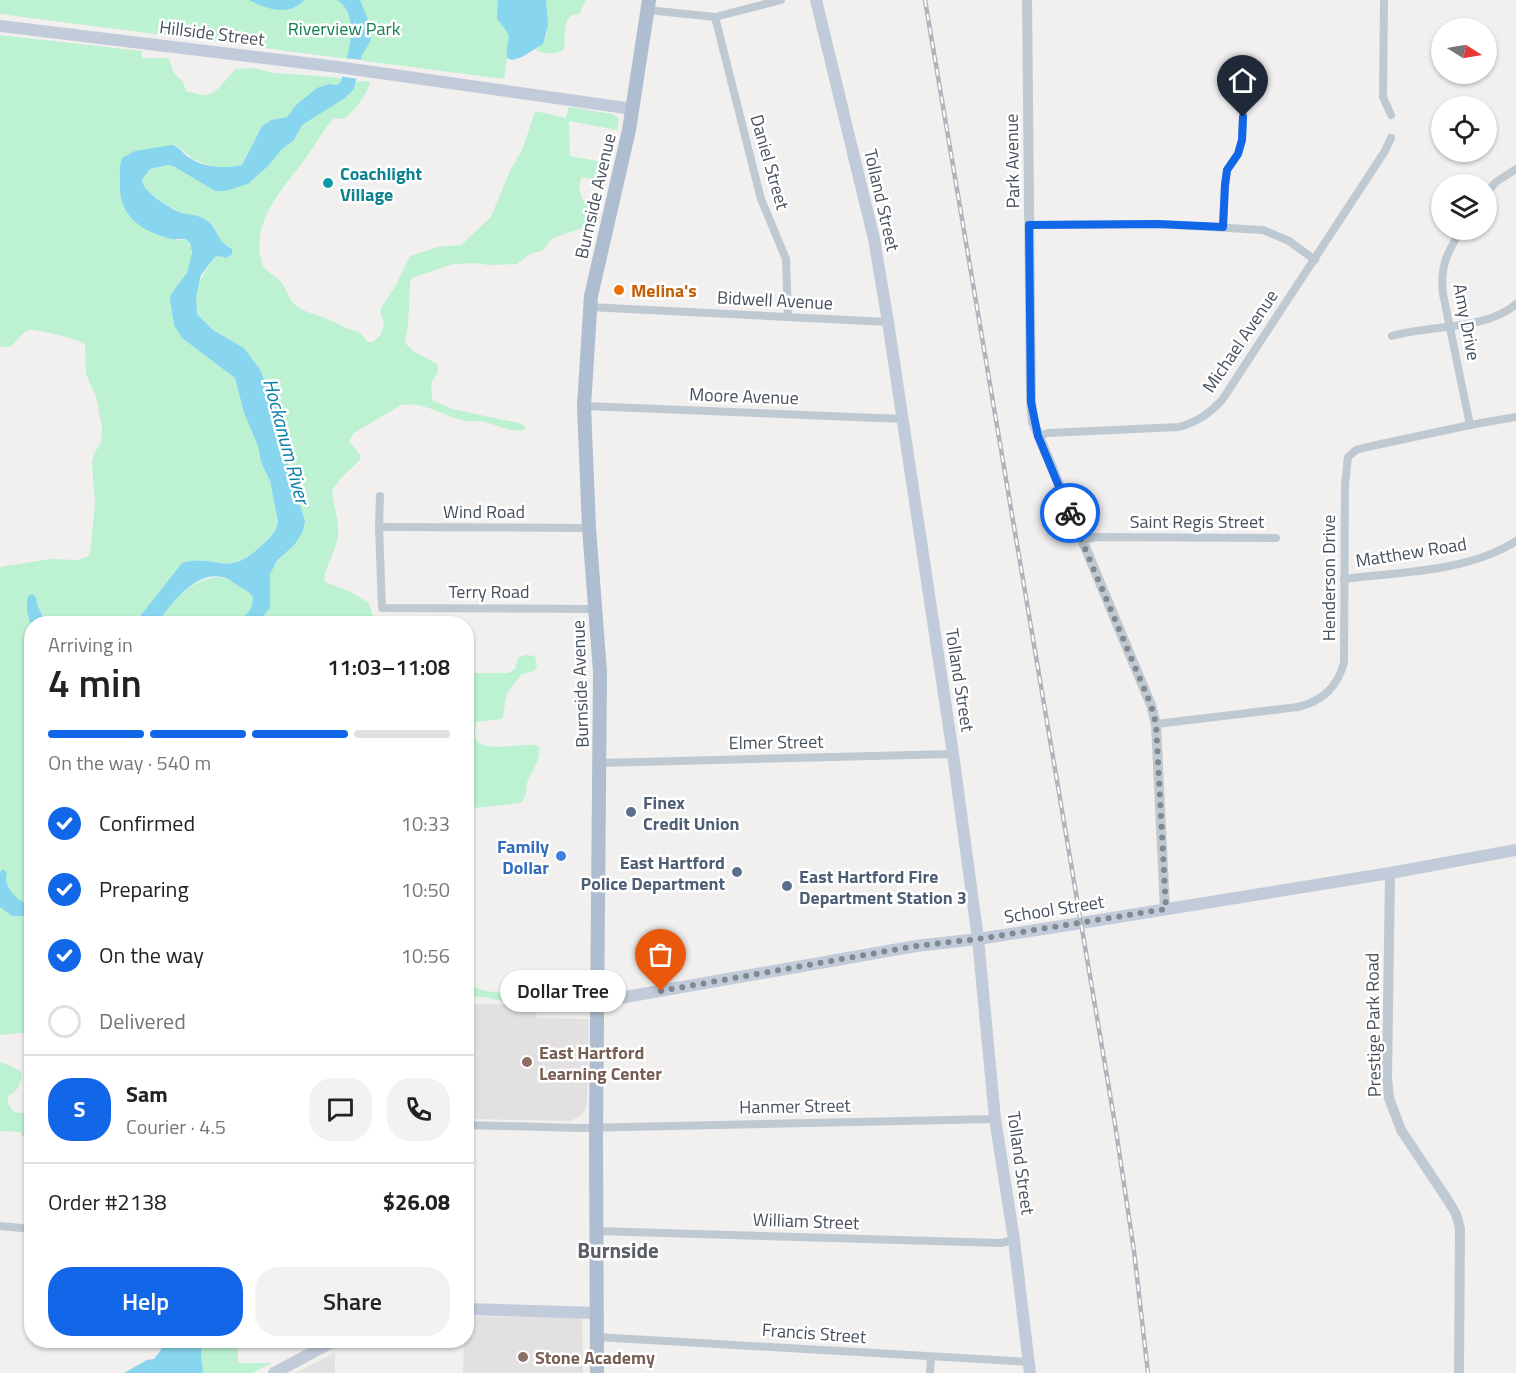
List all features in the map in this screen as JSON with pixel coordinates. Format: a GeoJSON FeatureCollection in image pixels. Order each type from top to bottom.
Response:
{"type":"FeatureCollection","features":[{"type":"Feature","properties":{"kind":"main road","name":"Tolland Street"},"geometry":{"type":"LineString","coordinates":[[816,0],[874,239],[888,322],[953,754],[978,939],[995,1119],[1014,1240],[1029,1368]]}},
{"type":"Feature","properties":{"kind":"main road","name":"Burnside Avenue"},"geometry":{"type":"LineString","coordinates":[[597,1373],[596,1127],[600,672],[589,528],[585,406],[590,307],[633,109],[648,5]]}},
{"type":"Feature","properties":{"kind":"main road","name":"Hillside Street"},"geometry":{"type":"LineString","coordinates":[[0,26],[366,70],[633,109]]}},
{"type":"Feature","properties":{"kind":"main road","name":"School Street"},"geometry":{"type":"LineString","coordinates":[[597,1002],[916,946],[978,939],[1166,909],[1516,850]]}},
{"type":"Feature","properties":{"kind":"main road"},"geometry":{"type":"LineString","coordinates":[[474,1309],[597,1312]]}},
{"type":"Feature","properties":{"kind":"main road"},"geometry":{"type":"LineString","coordinates":[[274,1373],[320,1348]]}},
{"type":"Feature","properties":{"kind":"street"},"geometry":{"type":"LineString","coordinates":[[648,5],[715,17],[781,0]]}},
{"type":"Feature","properties":{"kind":"street","name":"Park Avenue"},"geometry":{"type":"LineString","coordinates":[[1027,0],[1031,402],[1038,436],[1151,705],[1156,724],[1166,909]]}},
{"type":"Feature","properties":{"kind":"street"},"geometry":{"type":"LineString","coordinates":[[1384,0],[1383,98],[1391,115]]}},
{"type":"Feature","properties":{"kind":"street","name":"Daniel Street"},"geometry":{"type":"LineString","coordinates":[[715,17],[760,199],[786,259],[788,317]]}},
{"type":"Feature","properties":{"kind":"street"},"geometry":{"type":"LineString","coordinates":[[1223,227],[1227,170],[1238,154],[1242,140],[1244,93]]}},
{"type":"Feature","properties":{"kind":"street","name":"Michael Avenue"},"geometry":{"type":"LineString","coordinates":[[1038,436],[1179,427],[1194,422],[1209,413],[1222,400],[1315,260],[1391,138]]}},
{"type":"Feature","properties":{"kind":"street"},"geometry":{"type":"LineString","coordinates":[[1497,181],[1516,169]]}},
{"type":"Feature","properties":{"kind":"street"},"geometry":{"type":"LineString","coordinates":[[1029,225],[1158,224],[1263,230],[1289,242],[1315,260]]}},
{"type":"Feature","properties":{"kind":"street","name":"Amy Drive"},"geometry":{"type":"LineString","coordinates":[[1455,240],[1449,250],[1441,277],[1470,425]]}},
{"type":"Feature","properties":{"kind":"street"},"geometry":{"type":"LineString","coordinates":[[1392,336],[1412,330],[1429,330],[1494,318],[1516,304]]}},
{"type":"Feature","properties":{"kind":"street","name":"Bidwell Avenue"},"geometry":{"type":"LineString","coordinates":[[590,307],[888,322]]}},
{"type":"Feature","properties":{"kind":"street","name":"Moore Avenue"},"geometry":{"type":"LineString","coordinates":[[585,406],[903,419]]}},
{"type":"Feature","properties":{"kind":"street","name":"Henderson Drive"},"geometry":{"type":"LineString","coordinates":[[1156,724],[1298,707],[1311,704],[1323,697],[1333,687],[1344,663],[1345,484],[1348,457],[1356,450],[1367,447],[1516,417]]}},
{"type":"Feature","properties":{"kind":"street"},"geometry":{"type":"LineString","coordinates":[[379,527],[380,496]]}},
{"type":"Feature","properties":{"kind":"street","name":"Wind Road"},"geometry":{"type":"LineString","coordinates":[[379,527],[589,528]]}},
{"type":"Feature","properties":{"kind":"street","name":"Terry Road"},"geometry":{"type":"LineString","coordinates":[[379,527],[382,608],[596,609]]}},
{"type":"Feature","properties":{"kind":"street","name":"Saint Regis Street"},"geometry":{"type":"LineString","coordinates":[[1082,540],[1096,537],[1276,538]]}},
{"type":"Feature","properties":{"kind":"street","name":"Matthew Road"},"geometry":{"type":"LineString","coordinates":[[1344,579],[1452,565],[1487,555],[1516,541]]}},
{"type":"Feature","properties":{"kind":"street","name":"Elmer Street"},"geometry":{"type":"LineString","coordinates":[[600,763],[953,754]]}},
{"type":"Feature","properties":{"kind":"street","name":"Prestige Park Road"},"geometry":{"type":"LineString","coordinates":[[1390,873],[1387,1070],[1389,1098],[1401,1130],[1449,1202],[1460,1228],[1459,1373]]}},
{"type":"Feature","properties":{"kind":"street","name":"Hanmer Street"},"geometry":{"type":"LineString","coordinates":[[474,1125],[596,1127],[995,1119]]}},
{"type":"Feature","properties":{"kind":"street"},"geometry":{"type":"LineString","coordinates":[[0,1226],[24,1228]]}},
{"type":"Feature","properties":{"kind":"street","name":"William Street"},"geometry":{"type":"LineString","coordinates":[[596,1231],[1001,1243],[1014,1240]]}},
{"type":"Feature","properties":{"kind":"street","name":"Francis Street"},"geometry":{"type":"LineString","coordinates":[[597,1337],[931,1357],[1029,1368]]}},
{"type":"Feature","properties":{"kind":"street"},"geometry":{"type":"LineString","coordinates":[[930,1373],[931,1357]]}},
{"type":"Feature","properties":{"kind":"shaded area","name":"East Hartford Learning Center"},"geometry":{"type":"Polygon","coordinates":[[[474,1004],[536,1005],[537,1018],[589,1019],[587,1105],[582,1115],[570,1121],[474,1119],[474,1004]]]}},
{"type":"Feature","properties":{"kind":"shaded area","name":"Stone Academy"},"geometry":{"type":"Polygon","coordinates":[[[474,1316],[582,1318],[583,1373],[463,1373],[464,1348],[474,1348],[474,1316]]]}},
{"type":"Feature","properties":{"kind":"shaded area"},"geometry":{"type":"Polygon","coordinates":[[[335,1353],[335,1373],[295,1373],[330,1355],[335,1353]]]}},
{"type":"Feature","properties":{"kind":"green space","name":"Riverview Park"},"geometry":{"type":"Polygon","coordinates":[[[0,0],[540,0],[507,58],[504,79],[0,14],[0,0]]]}},
{"type":"Feature","properties":{"kind":"green space"},"geometry":{"type":"Polygon","coordinates":[[[546,0],[586,0],[579,14],[571,15],[566,22],[564,49],[554,53],[536,50],[547,32],[546,0]]]}},
{"type":"Feature","properties":{"kind":"green space"},"geometry":{"type":"Polygon","coordinates":[[[0,35],[142,51],[142,58],[167,58],[174,73],[183,82],[186,91],[202,95],[214,91],[236,69],[253,68],[275,73],[341,78],[337,85],[329,84],[320,88],[296,105],[287,117],[271,120],[262,126],[242,165],[227,169],[217,168],[193,159],[177,146],[135,151],[120,163],[136,223],[163,236],[177,240],[186,239],[189,243],[191,259],[188,270],[170,299],[182,338],[235,378],[244,413],[270,481],[278,522],[274,532],[267,540],[250,555],[239,561],[182,563],[140,616],[42,616],[37,604],[28,616],[24,616],[24,1033],[0,1035],[0,567],[51,559],[77,560],[90,554],[95,504],[92,464],[94,454],[101,442],[102,427],[96,397],[86,374],[85,344],[58,335],[30,330],[13,344],[0,346],[0,35]]]}},
{"type":"Feature","properties":{"kind":"green space"},"geometry":{"type":"Polygon","coordinates":[[[356,82],[370,83],[366,93],[360,103],[344,119],[334,118],[282,189],[266,215],[259,244],[262,264],[282,283],[293,303],[306,311],[359,332],[368,342],[373,342],[381,335],[384,323],[380,311],[410,256],[438,247],[461,245],[491,217],[509,173],[523,148],[535,111],[566,118],[569,107],[612,114],[619,118],[617,130],[569,121],[570,156],[609,163],[604,183],[582,177],[580,184],[583,200],[599,205],[593,231],[580,229],[553,238],[542,251],[530,254],[517,264],[453,264],[412,278],[410,283],[405,343],[413,351],[437,364],[438,372],[431,383],[432,400],[452,409],[523,424],[526,429],[510,430],[483,421],[466,421],[426,407],[409,404],[401,405],[354,433],[349,441],[360,455],[360,460],[332,490],[338,533],[324,580],[368,602],[373,616],[263,616],[270,601],[268,586],[271,572],[295,544],[294,494],[288,470],[285,421],[259,368],[244,348],[213,330],[197,314],[196,295],[202,277],[215,257],[219,255],[223,258],[232,249],[223,245],[214,226],[162,202],[145,188],[142,180],[150,169],[167,165],[173,166],[215,191],[254,179],[282,149],[294,140],[302,125],[354,89],[356,82]]]}},
{"type":"Feature","properties":{"kind":"green space"},"geometry":{"type":"Polygon","coordinates":[[[218,577],[246,590],[253,597],[247,616],[163,616],[182,593],[207,579],[218,577]]]}},
{"type":"Feature","properties":{"kind":"green space"},"geometry":{"type":"Polygon","coordinates":[[[525,655],[535,656],[537,666],[534,671],[522,674],[509,690],[502,719],[476,722],[475,737],[484,745],[501,747],[535,745],[539,747],[538,760],[528,780],[526,795],[521,803],[474,808],[474,673],[508,673],[515,669],[518,658],[525,655]]]}},
{"type":"Feature","properties":{"kind":"green space"},"geometry":{"type":"Polygon","coordinates":[[[474,987],[484,991],[522,997],[521,1002],[507,1002],[474,997],[474,987]]]}},
{"type":"Feature","properties":{"kind":"green space"},"geometry":{"type":"Polygon","coordinates":[[[0,1062],[22,1073],[18,1087],[8,1096],[8,1104],[14,1112],[24,1113],[24,1138],[20,1132],[0,1131],[0,1062]]]}},
{"type":"Feature","properties":{"kind":"green space"},"geometry":{"type":"Polygon","coordinates":[[[183,1348],[238,1348],[238,1363],[272,1363],[252,1373],[173,1373],[183,1348]]]}},
{"type":"Feature","properties":{"kind":"water"},"geometry":{"type":"Polygon","coordinates":[[[249,0],[304,0],[292,8],[278,10],[249,0]]]}},
{"type":"Feature","properties":{"kind":"water","name":"Hockanum River"},"geometry":{"type":"Polygon","coordinates":[[[337,0],[360,0],[369,22],[371,40],[362,55],[354,89],[345,98],[302,125],[294,140],[248,184],[225,191],[215,191],[173,166],[167,165],[150,169],[142,180],[146,189],[167,206],[207,220],[222,241],[232,249],[232,254],[226,258],[215,257],[201,275],[196,297],[197,314],[213,330],[244,348],[259,368],[285,421],[288,470],[305,521],[303,531],[295,544],[277,561],[270,574],[270,608],[264,616],[245,616],[253,597],[226,578],[215,576],[195,583],[177,598],[162,616],[140,616],[182,563],[239,561],[250,555],[267,540],[274,532],[278,522],[270,481],[244,413],[235,378],[182,338],[174,325],[170,299],[171,294],[187,273],[192,253],[190,243],[186,239],[160,236],[141,226],[127,213],[120,193],[122,158],[135,151],[172,145],[194,161],[208,165],[228,167],[242,165],[262,126],[271,120],[287,117],[296,105],[317,88],[329,84],[337,85],[341,81],[351,38],[351,26],[345,7],[337,0]]]}},
{"type":"Feature","properties":{"kind":"water"},"geometry":{"type":"Polygon","coordinates":[[[498,0],[546,0],[548,26],[543,44],[522,57],[512,60],[507,58],[509,38],[497,19],[498,0]]]}},
{"type":"Feature","properties":{"kind":"water"},"geometry":{"type":"Polygon","coordinates":[[[32,594],[36,597],[42,616],[29,616],[28,596],[32,594]]]}},
{"type":"Feature","properties":{"kind":"water"},"geometry":{"type":"Polygon","coordinates":[[[3,869],[7,873],[9,889],[24,903],[24,916],[12,916],[0,907],[0,872],[3,869]]]}},
{"type":"Feature","properties":{"kind":"water"},"geometry":{"type":"Polygon","coordinates":[[[161,1348],[202,1348],[203,1373],[124,1373],[147,1360],[154,1359],[161,1348]]]}},
{"type":"Feature","properties":{"kind":"pier"},"geometry":{"type":"Polygon","coordinates":[[[343,58],[363,60],[359,79],[339,76],[343,58]]]}},
{"type":"Feature","properties":{"kind":"railway"},"geometry":{"type":"LineString","coordinates":[[925,0],[1115,1124],[1134,1251],[1148,1373]]}},
{"type":"Feature","properties":{"kind":"way so far"},"geometry":{"type":"LineString","coordinates":[[661,991],[916,946],[978,939],[1166,909],[1156,724],[1151,705],[1070,513]]}},
{"type":"Feature","properties":{"kind":"place","name":"Coachlight Village"},"geometry":{"type":"Point","coordinates":[328,183]}},
{"type":"Feature","properties":{"kind":"place","name":"Melina's"},"geometry":{"type":"Point","coordinates":[619,290]}},
{"type":"Feature","properties":{"kind":"place","name":"Finex Credit Union"},"geometry":{"type":"Point","coordinates":[631,812]}},
{"type":"Feature","properties":{"kind":"place","name":"Family Dollar"},"geometry":{"type":"Point","coordinates":[561,856]}},
{"type":"Feature","properties":{"kind":"place","name":"East Hartford Police Department"},"geometry":{"type":"Point","coordinates":[737,872]}},
{"type":"Feature","properties":{"kind":"place","name":"East Hartford Fire Department Station 3"},"geometry":{"type":"Point","coordinates":[787,886]}},
{"type":"Feature","properties":{"kind":"place","name":"Dollar Tree"},"geometry":{"type":"Point","coordinates":[661,991]}},
{"type":"Feature","properties":{"kind":"place","name":"East Hartford Learning Center"},"geometry":{"type":"Point","coordinates":[527,1062]}},
{"type":"Feature","properties":{"kind":"place","name":"Stone Academy"},"geometry":{"type":"Point","coordinates":[523,1357]}},
{"type":"Feature","properties":{"kind":"district","name":"Burnside"},"geometry":{"type":"Point","coordinates":[618,1250]}},
{"type":"Feature","properties":{"kind":"route"},"geometry":{"type":"LineString","coordinates":[[1070,513],[1038,436],[1031,402],[1029,225],[1158,224],[1223,227],[1227,170],[1238,154],[1242,140],[1243,117]]}}]}
